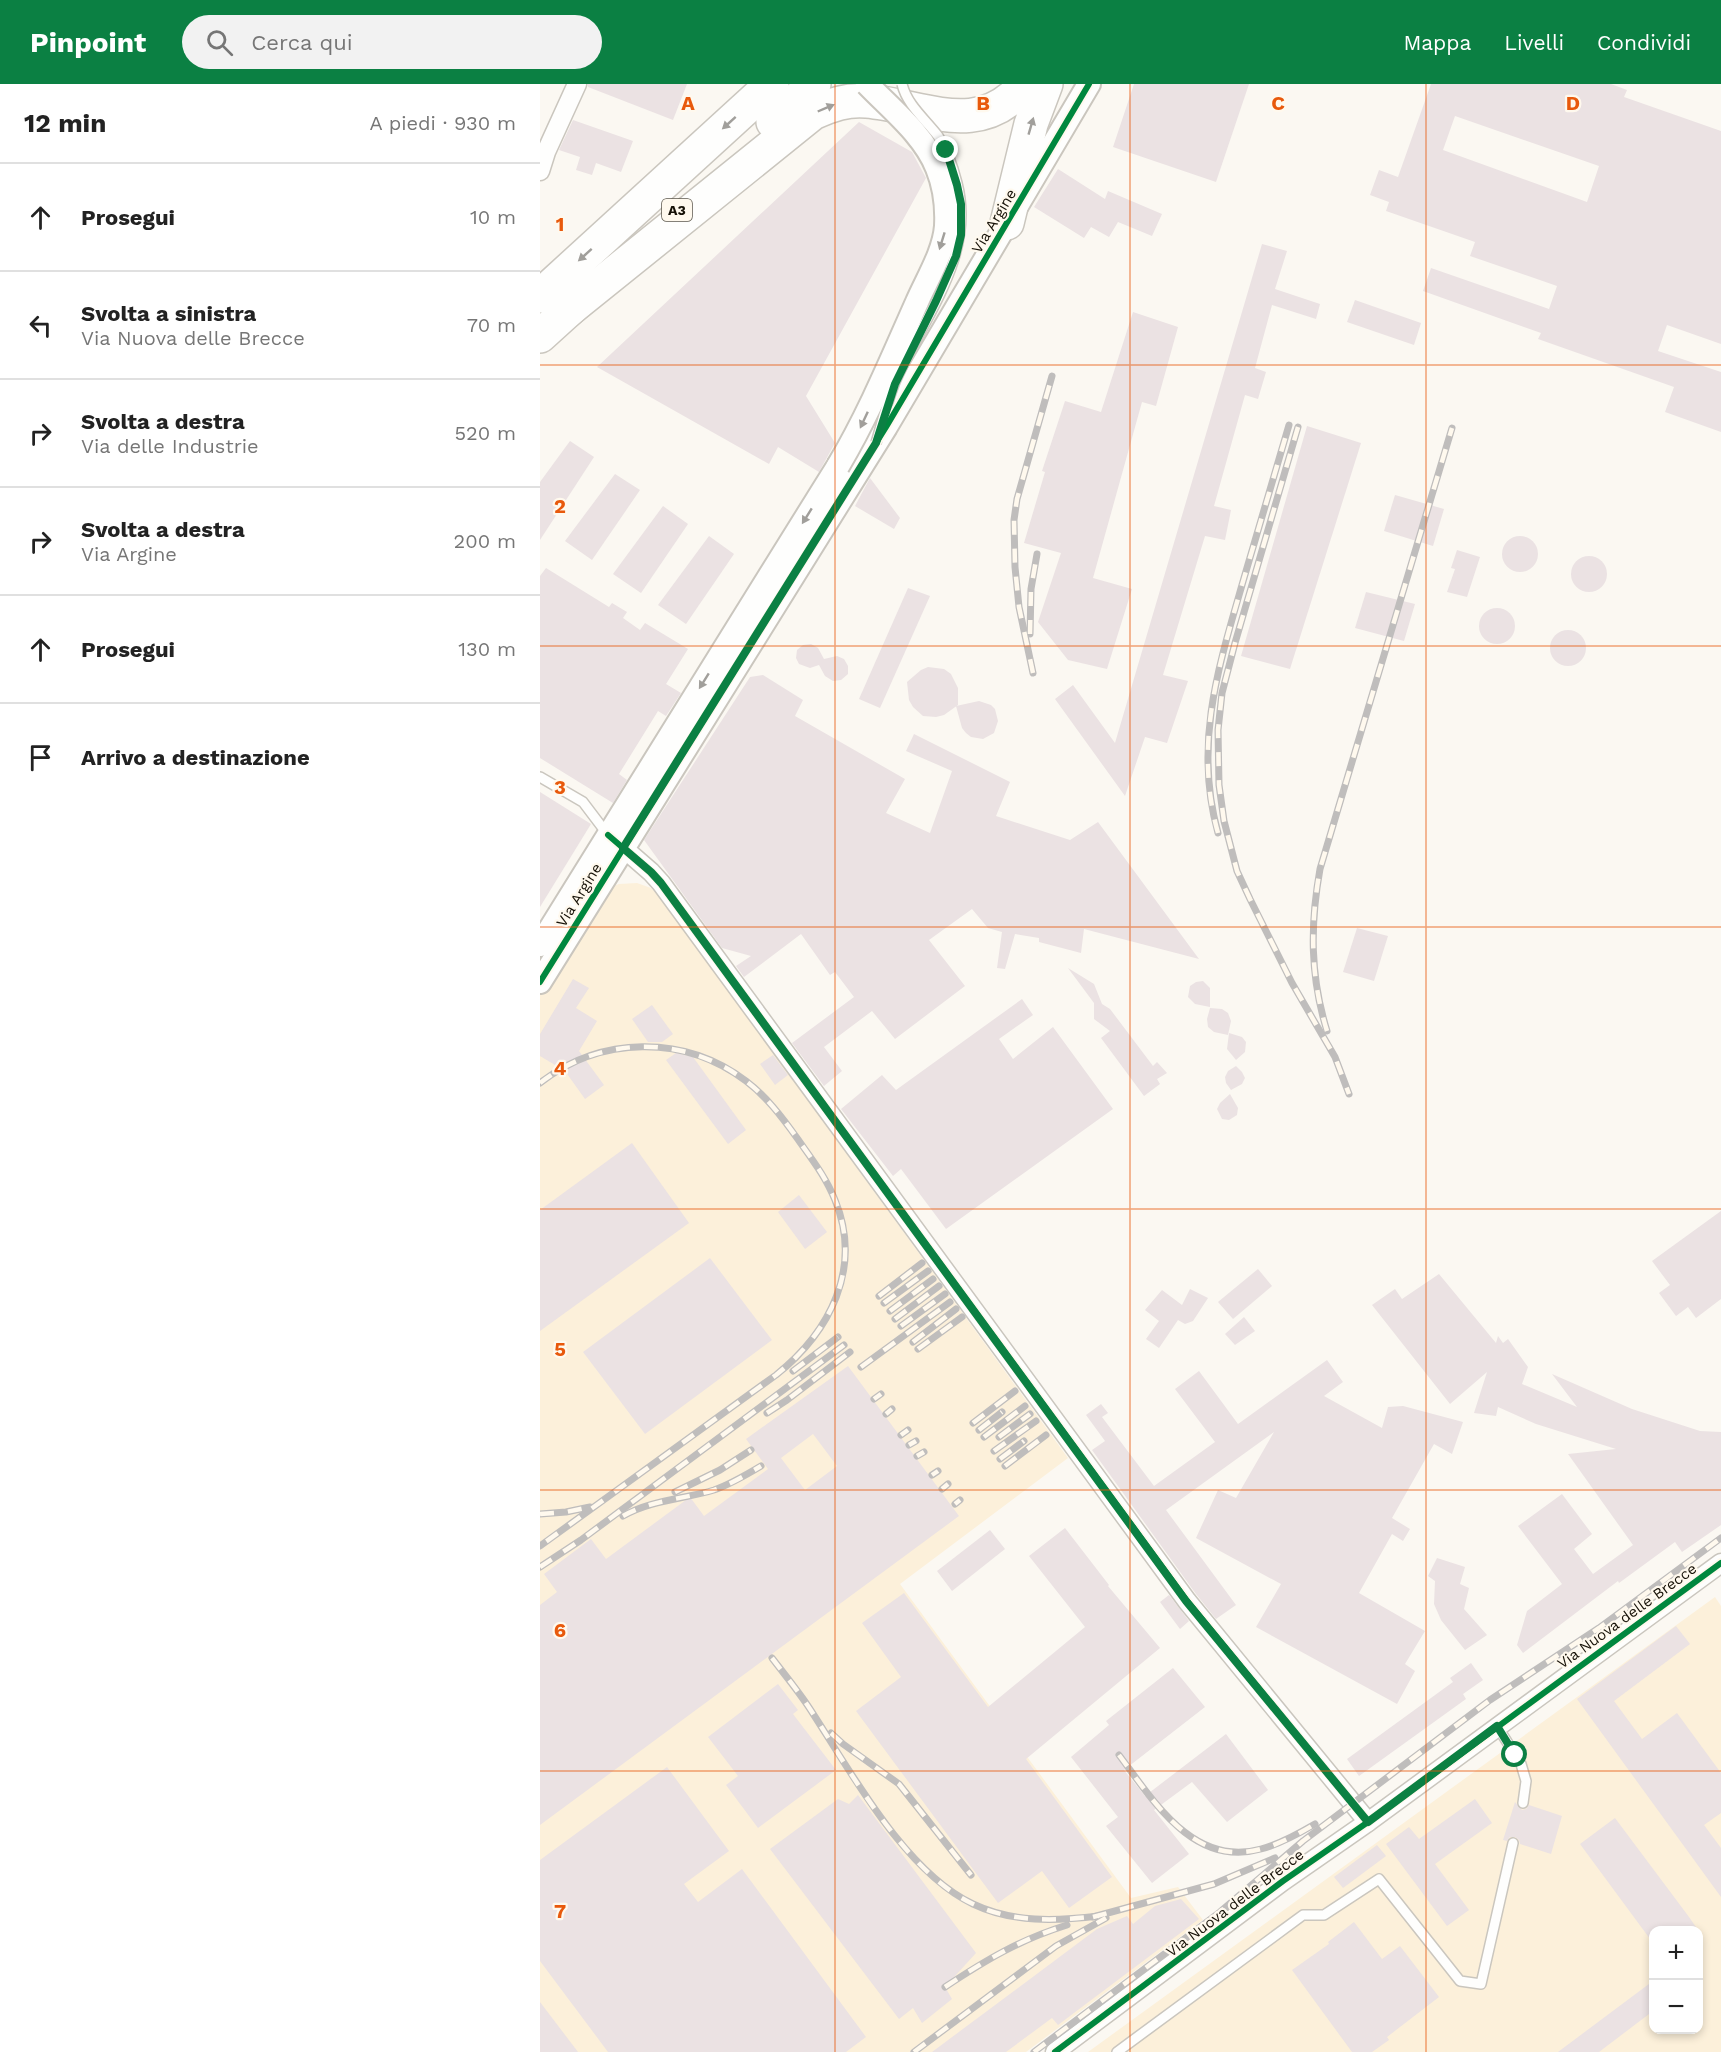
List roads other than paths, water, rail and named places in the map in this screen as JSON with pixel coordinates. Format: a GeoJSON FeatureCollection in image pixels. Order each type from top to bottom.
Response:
{"type":"FeatureCollection","features":[{"type":"Feature","properties":{"kind":"highway","name":"A3"},"geometry":{"type":"LineString","coordinates":[[540,336],[553,304],[772,84]]}},
{"type":"Feature","properties":{"kind":"highway","name":"A3"},"geometry":{"type":"LineString","coordinates":[[553,304],[814,84]]}},
{"type":"Feature","properties":{"kind":"highway"},"geometry":{"type":"LineString","coordinates":[[553,304],[813,113],[838,103],[866,101],[943,115],[969,116],[989,112],[1016,96],[1025,84]]}},
{"type":"Feature","properties":{"kind":"highway"},"geometry":{"type":"LineString","coordinates":[[1007,223],[1031,124],[1046,84]]}},
{"type":"Feature","properties":{"kind":"street"},"geometry":{"type":"LineString","coordinates":[[540,171],[576,84]]}},
{"type":"Feature","properties":{"kind":"street","name":"Via Argine"},"geometry":{"type":"LineString","coordinates":[[540,982],[615,841],[860,428],[936,259],[946,227],[945,199],[931,155],[920,140],[867,84]]}},
{"type":"Feature","properties":{"kind":"street","name":"Via Argine"},"geometry":{"type":"LineString","coordinates":[[540,945],[615,841],[876,443],[1089,84]]}},
{"type":"Feature","properties":{"kind":"street"},"geometry":{"type":"LineString","coordinates":[[615,841],[661,883],[1186,1601],[1368,1822]]}},
{"type":"Feature","properties":{"kind":"street","name":"Via Nuova delle Brecce"},"geometry":{"type":"LineString","coordinates":[[1055,2052],[1283,1881],[1368,1822],[1721,1563]]}},
{"type":"Feature","properties":{"kind":"lane"},"geometry":{"type":"LineString","coordinates":[[876,443],[895,384],[956,256],[961,235],[961,204],[956,179],[946,150],[907,98],[902,84]]}},
{"type":"Feature","properties":{"kind":"lane"},"geometry":{"type":"LineString","coordinates":[[540,777],[583,802],[615,841]]}},
{"type":"Feature","properties":{"kind":"lane"},"geometry":{"type":"LineString","coordinates":[[1497,1726],[1521,1764],[1526,1781],[1523,1803]]}},
{"type":"Feature","properties":{"kind":"lane"},"geometry":{"type":"LineString","coordinates":[[1117,2052],[1302,1915],[1324,1915],[1379,1879],[1461,1981],[1481,1983],[1513,1843]]}},
{"type":"Feature","properties":{"kind":"railway"},"geometry":{"type":"LineString","coordinates":[[1033,673],[1019,607],[1014,520],[1017,499],[1052,376]]}},
{"type":"Feature","properties":{"kind":"railway"},"geometry":{"type":"LineString","coordinates":[[1218,833],[1211,800],[1208,767],[1212,704],[1226,642],[1289,425]]}},
{"type":"Feature","properties":{"kind":"railway"},"geometry":{"type":"LineString","coordinates":[[1298,427],[1222,693],[1218,730],[1219,785],[1224,821],[1237,871],[1292,983],[1335,1057],[1349,1094]]}},
{"type":"Feature","properties":{"kind":"railway"},"geometry":{"type":"LineString","coordinates":[[1327,1031],[1317,990],[1313,950],[1314,910],[1320,869],[1452,428]]}},
{"type":"Feature","properties":{"kind":"railway"},"geometry":{"type":"LineString","coordinates":[[1030,634],[1031,589],[1037,554]]}},
{"type":"Feature","properties":{"kind":"railway"},"geometry":{"type":"LineString","coordinates":[[540,1083],[564,1067],[589,1056],[615,1049],[642,1047],[669,1049],[696,1055],[722,1066],[746,1081],[767,1100],[786,1122],[818,1168],[835,1200],[843,1225],[845,1250],[843,1274],[826,1319],[795,1358],[776,1375],[540,1546]]}},
{"type":"Feature","properties":{"kind":"railway"},"geometry":{"type":"LineString","coordinates":[[879,1296],[922,1263]]}},
{"type":"Feature","properties":{"kind":"railway"},"geometry":{"type":"LineString","coordinates":[[884,1303],[928,1271]]}},
{"type":"Feature","properties":{"kind":"railway"},"geometry":{"type":"LineString","coordinates":[[890,1311],[933,1279]]}},
{"type":"Feature","properties":{"kind":"railway"},"geometry":{"type":"LineString","coordinates":[[895,1319],[939,1286]]}},
{"type":"Feature","properties":{"kind":"railway"},"geometry":{"type":"LineString","coordinates":[[901,1326],[945,1294]]}},
{"type":"Feature","properties":{"kind":"railway"},"geometry":{"type":"LineString","coordinates":[[861,1367],[950,1302]]}},
{"type":"Feature","properties":{"kind":"railway"},"geometry":{"type":"LineString","coordinates":[[913,1342],[956,1309]]}},
{"type":"Feature","properties":{"kind":"railway"},"geometry":{"type":"LineString","coordinates":[[918,1349],[962,1317]]}},
{"type":"Feature","properties":{"kind":"railway"},"geometry":{"type":"LineString","coordinates":[[793,1371],[838,1337]]}},
{"type":"Feature","properties":{"kind":"railway"},"geometry":{"type":"LineString","coordinates":[[540,1567],[581,1540],[844,1345]]}},
{"type":"Feature","properties":{"kind":"railway"},"geometry":{"type":"LineString","coordinates":[[767,1413],[850,1352]]}},
{"type":"Feature","properties":{"kind":"railway"},"geometry":{"type":"LineString","coordinates":[[973,1423],[1015,1391]]}},
{"type":"Feature","properties":{"kind":"railway"},"geometry":{"type":"LineString","coordinates":[[874,1399],[881,1394]]}},
{"type":"Feature","properties":{"kind":"railway"},"geometry":{"type":"LineString","coordinates":[[984,1437],[1025,1406]]}},
{"type":"Feature","properties":{"kind":"railway"},"geometry":{"type":"LineString","coordinates":[[886,1414],[892,1409]]}},
{"type":"Feature","properties":{"kind":"railway"},"geometry":{"type":"LineString","coordinates":[[979,1430],[1002,1412]]}},
{"type":"Feature","properties":{"kind":"railway"},"geometry":{"type":"LineString","coordinates":[[999,1437],[1030,1414]]}},
{"type":"Feature","properties":{"kind":"railway"},"geometry":{"type":"LineString","coordinates":[[994,1451],[1036,1421]]}},
{"type":"Feature","properties":{"kind":"railway"},"geometry":{"type":"LineString","coordinates":[[901,1435],[908,1430]]}},
{"type":"Feature","properties":{"kind":"railway"},"geometry":{"type":"LineString","coordinates":[[1005,1466],[1046,1435]]}},
{"type":"Feature","properties":{"kind":"railway"},"geometry":{"type":"LineString","coordinates":[[909,1445],[916,1441]]}},
{"type":"Feature","properties":{"kind":"railway"},"geometry":{"type":"LineString","coordinates":[[1000,1459],[1024,1441]]}},
{"type":"Feature","properties":{"kind":"railway"},"geometry":{"type":"LineString","coordinates":[[675,1492],[720,1470],[751,1450]]}},
{"type":"Feature","properties":{"kind":"railway"},"geometry":{"type":"LineString","coordinates":[[917,1456],[924,1452]]}},
{"type":"Feature","properties":{"kind":"railway"},"geometry":{"type":"LineString","coordinates":[[623,1516],[645,1506],[714,1490],[761,1466]]}},
{"type":"Feature","properties":{"kind":"railway"},"geometry":{"type":"LineString","coordinates":[[932,1475],[938,1471]]}},
{"type":"Feature","properties":{"kind":"railway"},"geometry":{"type":"LineString","coordinates":[[942,1489],[948,1484]]}},
{"type":"Feature","properties":{"kind":"railway"},"geometry":{"type":"LineString","coordinates":[[955,1504],[960,1500]]}},
{"type":"Feature","properties":{"kind":"railway"},"geometry":{"type":"LineString","coordinates":[[540,1514],[590,1507]]}},
{"type":"Feature","properties":{"kind":"railway"},"geometry":{"type":"LineString","coordinates":[[1034,2052],[1220,1912],[1303,1841],[1490,1700],[1599,1628],[1721,1538]]}},
{"type":"Feature","properties":{"kind":"railway"},"geometry":{"type":"LineString","coordinates":[[772,1658],[806,1703],[881,1818],[902,1845],[948,1889],[973,1904],[1004,1915],[1035,1919],[1099,1916]]}},
{"type":"Feature","properties":{"kind":"railway"},"geometry":{"type":"LineString","coordinates":[[831,1733],[899,1784],[971,1875]]}},
{"type":"Feature","properties":{"kind":"railway"},"geometry":{"type":"LineString","coordinates":[[1119,1755],[1161,1810],[1177,1826],[1195,1839],[1215,1849],[1237,1852],[1261,1849],[1282,1842],[1315,1824]]}},
{"type":"Feature","properties":{"kind":"railway"},"geometry":{"type":"LineString","coordinates":[[1093,1917],[1214,1884],[1275,1858]]}},
{"type":"Feature","properties":{"kind":"railway"},"geometry":{"type":"LineString","coordinates":[[914,2052],[1056,1946],[1106,1918]]}},
{"type":"Feature","properties":{"kind":"railway"},"geometry":{"type":"LineString","coordinates":[[945,1987],[1003,1952],[1033,1937],[1067,1925]]}}]}
